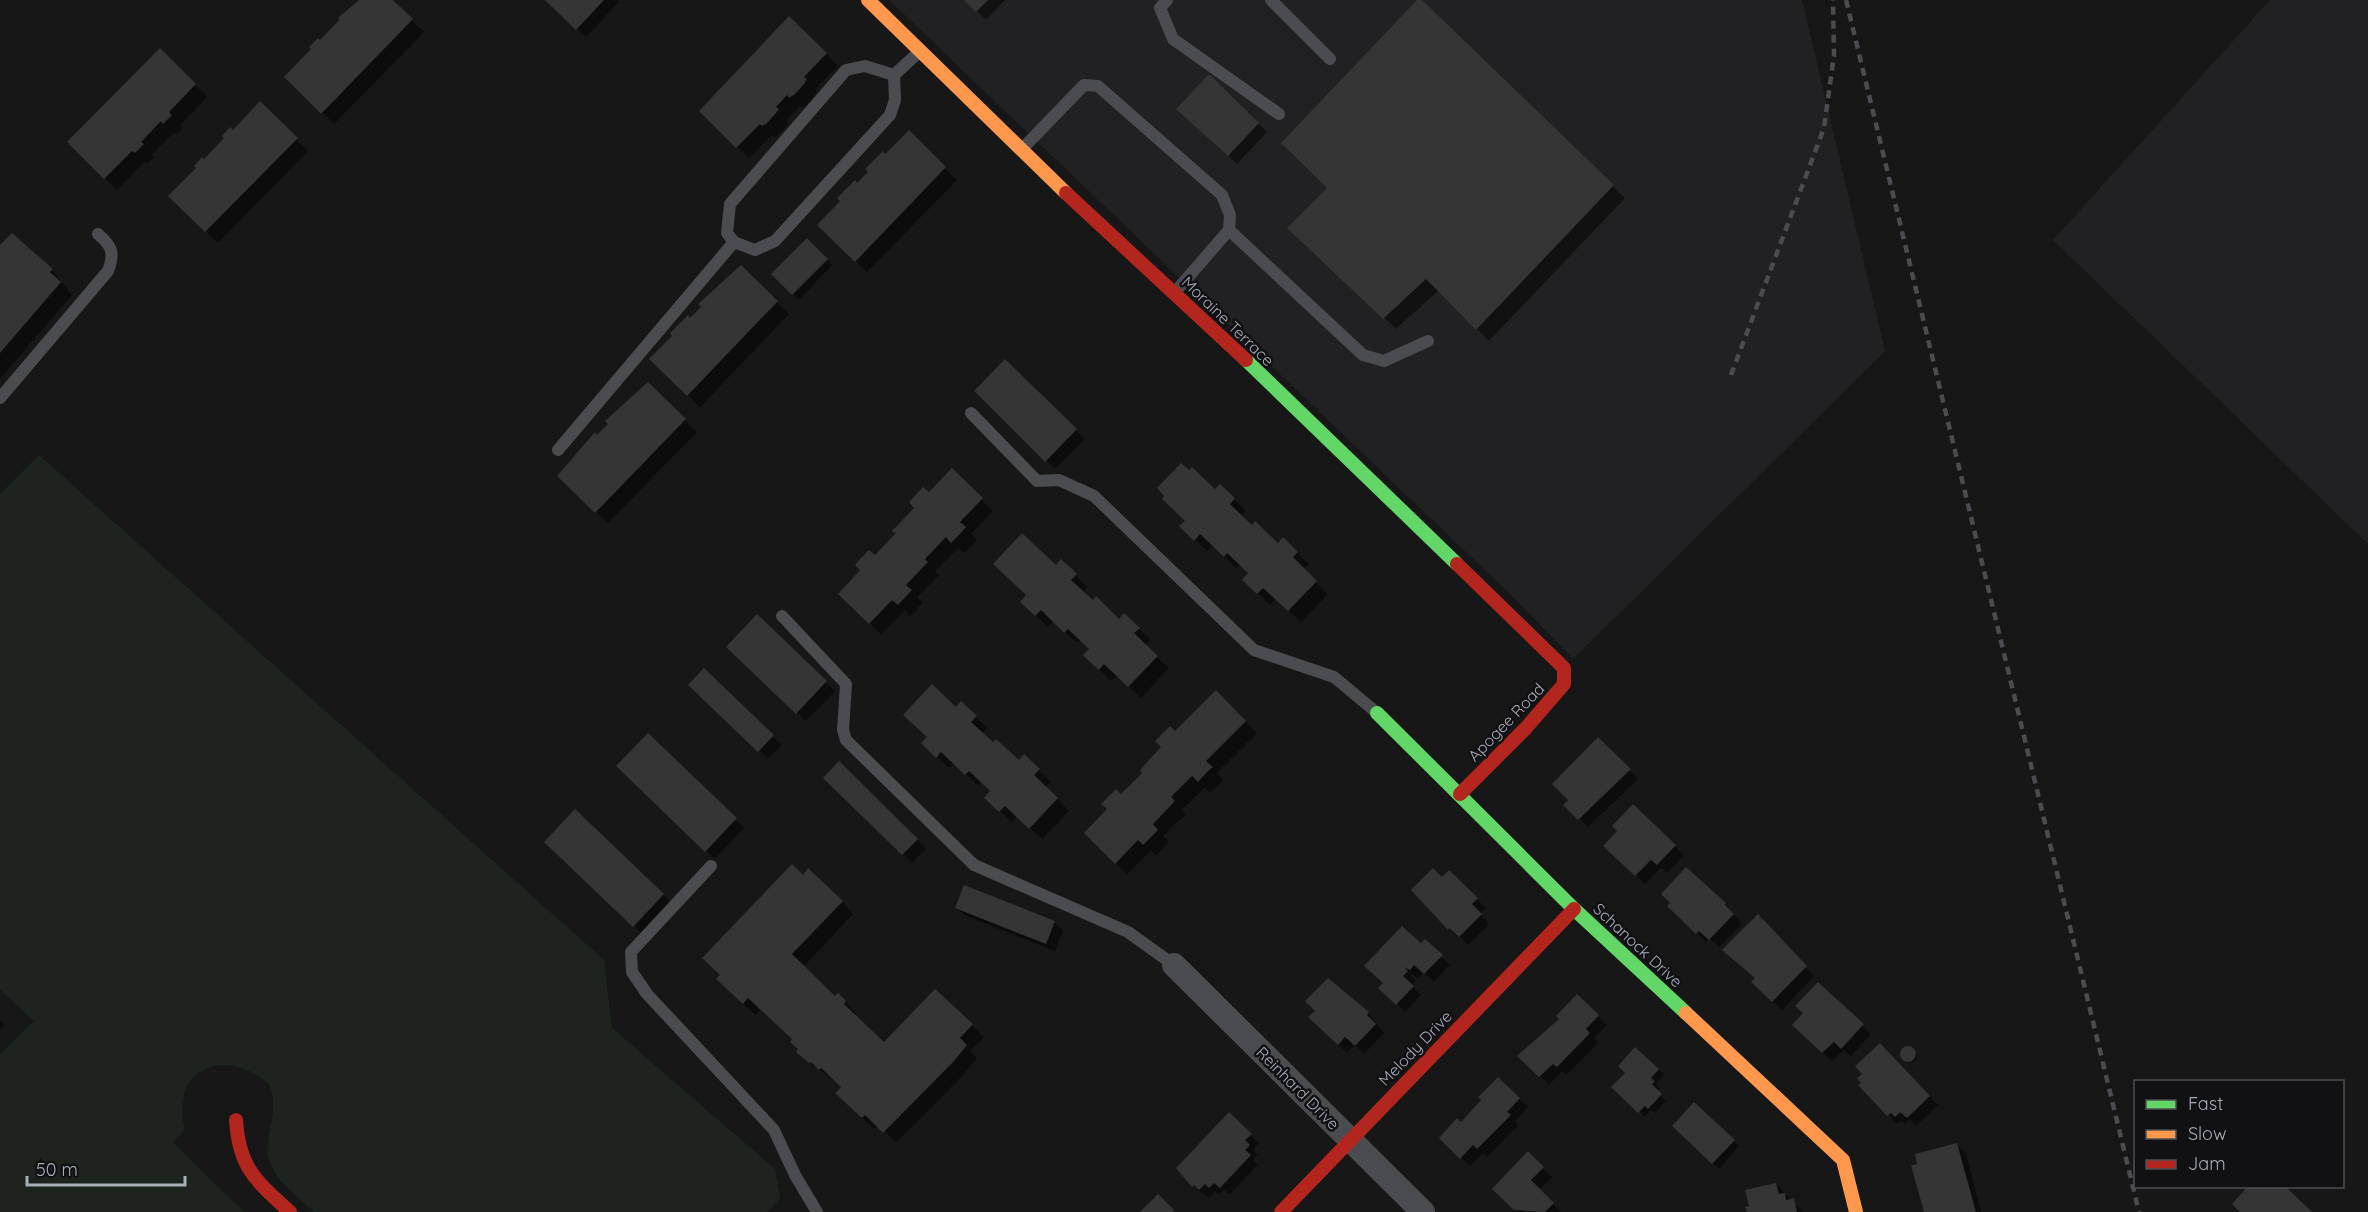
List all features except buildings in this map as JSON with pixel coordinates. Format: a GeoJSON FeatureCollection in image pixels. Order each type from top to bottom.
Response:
{"type":"FeatureCollection","features":[{"type":"Feature","properties":{"kind":"street","name":"Moraine Terrace"},"geometry":{"type":"LineString","coordinates":[[868,0],[1023,148],[1118,243],[1176,292],[1564,668]]}},
{"type":"Feature","properties":{"kind":"street","name":"Apogee Road"},"geometry":{"type":"LineString","coordinates":[[1460,794],[1526,728],[1564,684],[1564,668]]}},
{"type":"Feature","properties":{"kind":"street","name":"Schanock Drive"},"geometry":{"type":"LineString","coordinates":[[1377,712],[1575,909],[1843,1160],[1856,1212]]}},
{"type":"Feature","properties":{"kind":"street","name":"Melody Drive"},"geometry":{"type":"LineString","coordinates":[[1281,1212],[1575,909]]}},
{"type":"Feature","properties":{"kind":"street","name":"Reinhard Drive"},"geometry":{"type":"LineString","coordinates":[[1174,965],[1423,1212]]}},
{"type":"Feature","properties":{"kind":"street"},"geometry":{"type":"LineString","coordinates":[[236,1120],[237,1141],[246,1171],[290,1212]]}},
{"type":"Feature","properties":{"kind":"lane"},"geometry":{"type":"LineString","coordinates":[[1167,0],[1160,8],[1173,39],[1279,114]]}},
{"type":"Feature","properties":{"kind":"lane"},"geometry":{"type":"LineString","coordinates":[[1271,0],[1330,59]]}},
{"type":"Feature","properties":{"kind":"lane"},"geometry":{"type":"LineString","coordinates":[[894,75],[865,66],[846,70],[730,204],[727,233],[734,242],[755,250],[775,241],[890,116],[895,100],[894,75],[919,51]]}},
{"type":"Feature","properties":{"kind":"lane"},"geometry":{"type":"LineString","coordinates":[[1023,148],[1084,85],[1098,86],[1222,195],[1230,215],[1229,230],[1176,292]]}},
{"type":"Feature","properties":{"kind":"lane"},"geometry":{"type":"LineString","coordinates":[[1229,230],[1364,355],[1384,361],[1428,341]]}},
{"type":"Feature","properties":{"kind":"lane"},"geometry":{"type":"LineString","coordinates":[[0,398],[108,271],[113,258],[110,244],[98,234]]}},
{"type":"Feature","properties":{"kind":"lane"},"geometry":{"type":"LineString","coordinates":[[558,450],[734,242]]}},
{"type":"Feature","properties":{"kind":"lane"},"geometry":{"type":"LineString","coordinates":[[971,413],[1037,481],[1059,480],[1094,496],[1254,650],[1334,677],[1377,712]]}},
{"type":"Feature","properties":{"kind":"lane"},"geometry":{"type":"LineString","coordinates":[[782,616],[846,684],[843,730],[846,740],[974,865],[1128,932],[1174,965]]}},
{"type":"Feature","properties":{"kind":"lane"},"geometry":{"type":"LineString","coordinates":[[711,866],[631,952],[632,972],[647,994],[774,1130],[795,1175],[817,1212]]}},
{"type":"Feature","properties":{"kind":"shaded area"},"geometry":{"type":"Polygon","coordinates":[[[889,0],[1802,0],[1885,351],[1573,659],[1517,601],[889,0]]]}},
{"type":"Feature","properties":{"kind":"shaded area"},"geometry":{"type":"Polygon","coordinates":[[[2270,0],[2368,0],[2368,544],[2053,240],[2270,0]]]}},
{"type":"Feature","properties":{"kind":"shaded area"},"geometry":{"type":"Polygon","coordinates":[[[39,455],[604,960],[612,1028],[775,1169],[780,1198],[767,1212],[314,1212],[283,1184],[270,1163],[268,1144],[273,1105],[269,1084],[235,1066],[219,1065],[204,1069],[193,1078],[185,1091],[182,1108],[185,1129],[173,1142],[244,1212],[0,1212],[0,1055],[34,1021],[0,990],[0,494],[39,455]]]}},
{"type":"Feature","properties":{"kind":"railway"},"geometry":{"type":"LineString","coordinates":[[1731,375],[1824,128],[1834,55],[1833,0]]}},
{"type":"Feature","properties":{"kind":"railway"},"geometry":{"type":"LineString","coordinates":[[1846,0],[2139,1212]]}},
{"type":"Feature","properties":{"kind":"traffic: fast"},"geometry":{"type":"LineString","coordinates":[[1246,360],[1457,564]]}},
{"type":"Feature","properties":{"kind":"traffic: fast"},"geometry":{"type":"LineString","coordinates":[[1377,713],[1574,909],[1686,1013]]}},
{"type":"Feature","properties":{"kind":"traffic: slow"},"geometry":{"type":"LineString","coordinates":[[868,0],[1066,193]]}},
{"type":"Feature","properties":{"kind":"traffic: slow"},"geometry":{"type":"LineString","coordinates":[[1686,1013],[1843,1160],[1856,1212]]}},
{"type":"Feature","properties":{"kind":"traffic: jam"},"geometry":{"type":"LineString","coordinates":[[1066,193],[1246,360]]}},
{"type":"Feature","properties":{"kind":"traffic: jam"},"geometry":{"type":"LineString","coordinates":[[1457,564],[1564,668],[1564,684],[1526,728],[1460,794]]}},
{"type":"Feature","properties":{"kind":"traffic: jam"},"geometry":{"type":"LineString","coordinates":[[1281,1212],[1574,909]]}},
{"type":"Feature","properties":{"kind":"traffic: jam"},"geometry":{"type":"LineString","coordinates":[[236,1120],[245,1162],[259,1182],[290,1212]]}}]}
